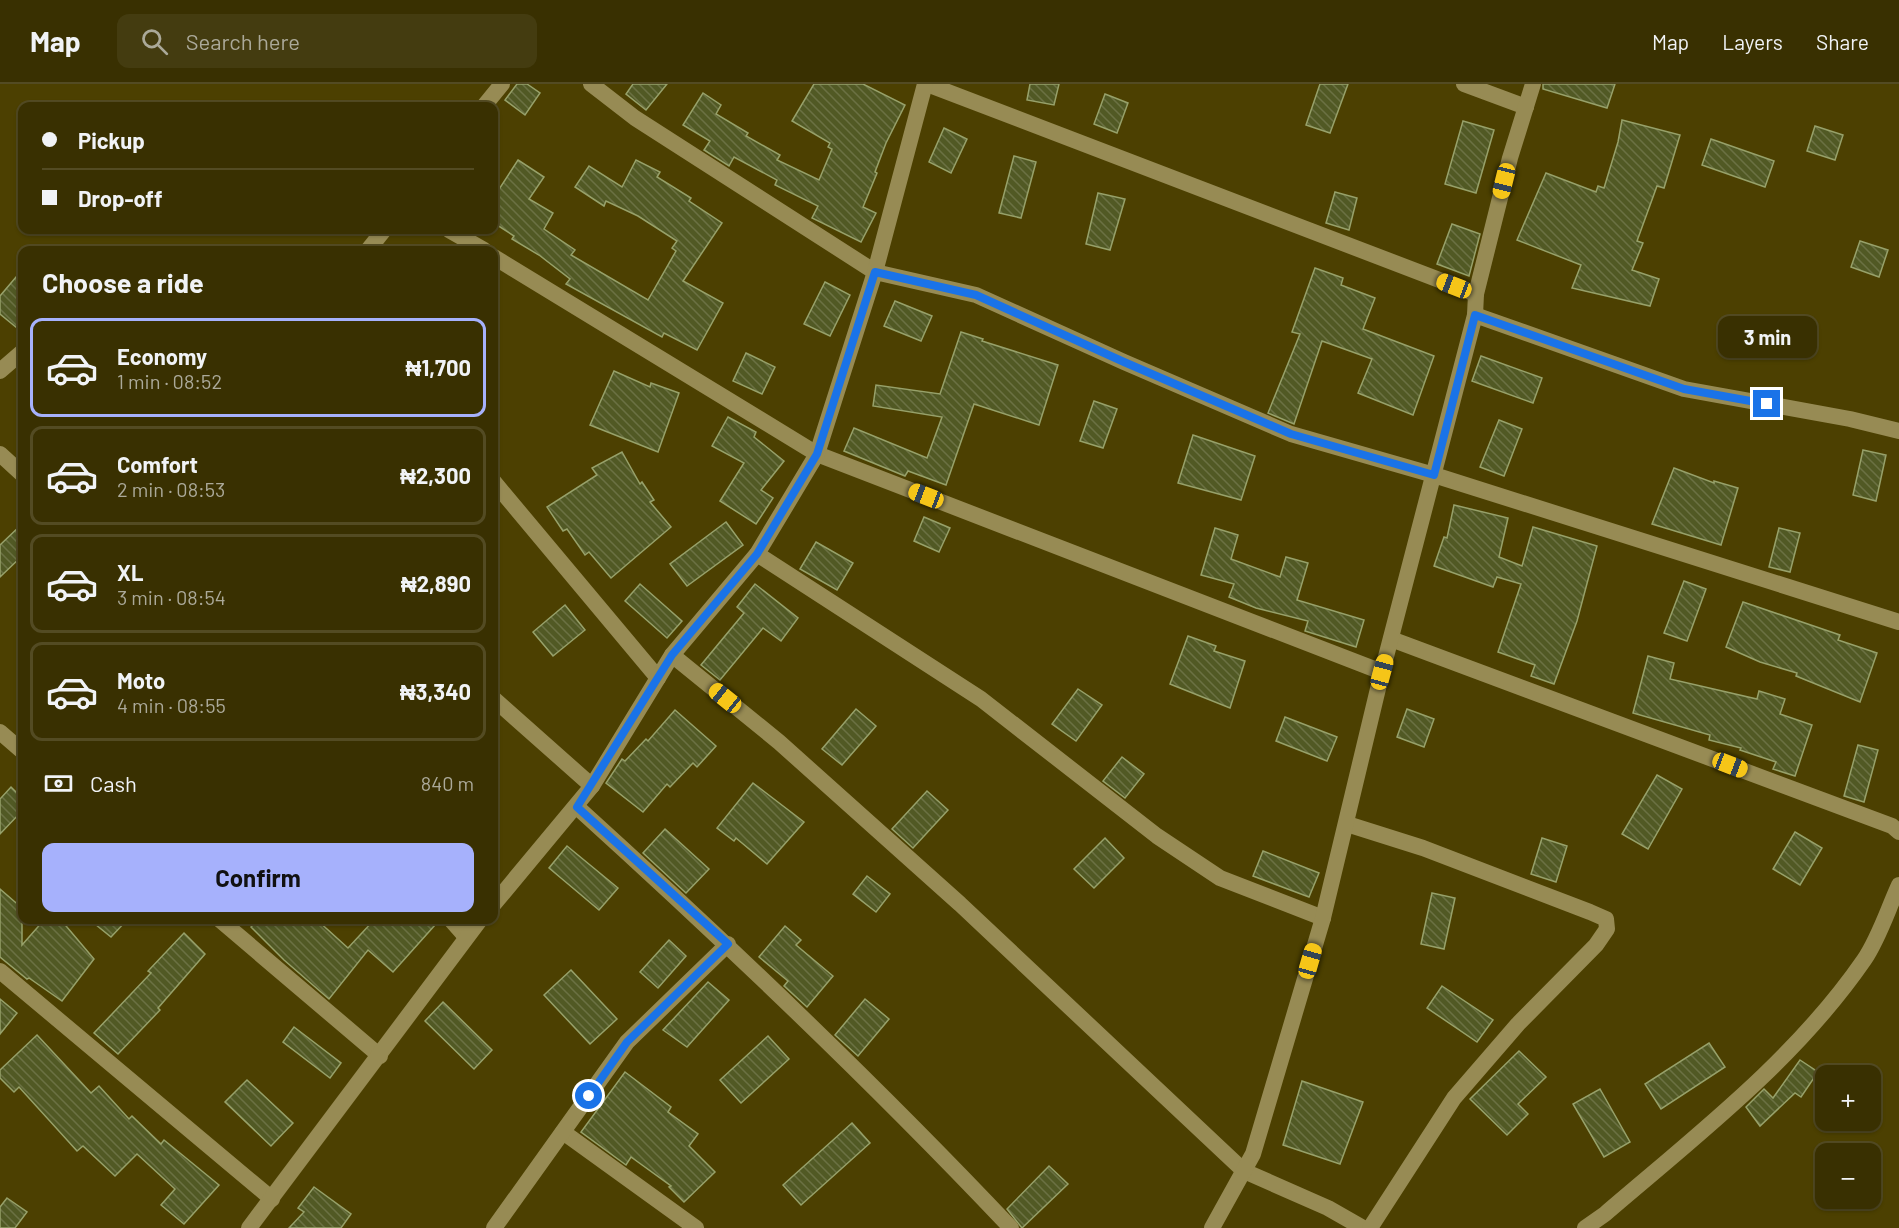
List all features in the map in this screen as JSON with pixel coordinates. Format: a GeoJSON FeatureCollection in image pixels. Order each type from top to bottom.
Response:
{"type":"FeatureCollection","features":[{"type":"Feature","properties":{"kind":"street"},"geometry":{"type":"LineString","coordinates":[[487,102],[502,84]]}},
{"type":"Feature","properties":{"kind":"street"},"geometry":{"type":"LineString","coordinates":[[591,84],[635,118],[875,272],[976,295],[1291,434],[1434,475],[1899,622]]}},
{"type":"Feature","properties":{"kind":"street"},"geometry":{"type":"LineString","coordinates":[[498,899],[577,807],[672,655],[757,554],[817,454],[875,272],[926,84],[1476,294]]}},
{"type":"Feature","properties":{"kind":"street"},"geometry":{"type":"LineString","coordinates":[[1464,84],[1527,107]]}},
{"type":"Feature","properties":{"kind":"street"},"geometry":{"type":"LineString","coordinates":[[1212,1228],[1253,1154],[1323,918],[1382,672],[1475,315],[1476,294],[1509,158],[1533,84]]}},
{"type":"Feature","properties":{"kind":"street"},"geometry":{"type":"LineString","coordinates":[[371,246],[381,234]]}},
{"type":"Feature","properties":{"kind":"street"},"geometry":{"type":"LineString","coordinates":[[456,234],[476,246]]}},
{"type":"Feature","properties":{"kind":"street"},"geometry":{"type":"LineString","coordinates":[[498,259],[817,454],[1382,672]]}},
{"type":"Feature","properties":{"kind":"street"},"geometry":{"type":"LineString","coordinates":[[1475,315],[1684,389],[1850,419],[1899,431]]}},
{"type":"Feature","properties":{"kind":"street"},"geometry":{"type":"LineString","coordinates":[[0,371],[18,355]]}},
{"type":"Feature","properties":{"kind":"street"},"geometry":{"type":"LineString","coordinates":[[0,454],[18,470]]}},
{"type":"Feature","properties":{"kind":"street"},"geometry":{"type":"LineString","coordinates":[[498,487],[658,678]]}},
{"type":"Feature","properties":{"kind":"street"},"geometry":{"type":"LineString","coordinates":[[757,554],[981,699],[1157,836],[1220,878],[1323,918]]}},
{"type":"Feature","properties":{"kind":"street"},"geometry":{"type":"LineString","coordinates":[[1391,639],[1881,822],[1899,832]]}},
{"type":"Feature","properties":{"kind":"street"},"geometry":{"type":"LineString","coordinates":[[672,655],[779,742],[960,904],[1244,1171],[1328,1208],[1363,1228]]}},
{"type":"Feature","properties":{"kind":"street"},"geometry":{"type":"LineString","coordinates":[[498,703],[592,786]]}},
{"type":"Feature","properties":{"kind":"street"},"geometry":{"type":"LineString","coordinates":[[0,732],[18,748]]}},
{"type":"Feature","properties":{"kind":"street"},"geometry":{"type":"LineString","coordinates":[[577,807],[728,944],[886,1100],[1011,1228]]}},
{"type":"Feature","properties":{"kind":"street"},"geometry":{"type":"LineString","coordinates":[[1347,824],[1423,848],[1590,912],[1606,919],[1607,929],[1596,945],[1518,1024],[1454,1098],[1370,1228]]}},
{"type":"Feature","properties":{"kind":"street"},"geometry":{"type":"LineString","coordinates":[[1585,1228],[1605,1214],[1762,1078],[1818,1020],[1866,957],[1899,885]]}},
{"type":"Feature","properties":{"kind":"street"},"geometry":{"type":"LineString","coordinates":[[225,924],[380,1056]]}},
{"type":"Feature","properties":{"kind":"street"},"geometry":{"type":"LineString","coordinates":[[455,924],[466,937]]}},
{"type":"Feature","properties":{"kind":"street"},"geometry":{"type":"LineString","coordinates":[[249,1228],[477,924]]}},
{"type":"Feature","properties":{"kind":"street"},"geometry":{"type":"LineString","coordinates":[[494,1228],[627,1042],[728,944]]}},
{"type":"Feature","properties":{"kind":"street"},"geometry":{"type":"LineString","coordinates":[[0,971],[272,1199]]}},
{"type":"Feature","properties":{"kind":"street"},"geometry":{"type":"LineString","coordinates":[[563,1132],[696,1228]]}},
{"type":"Feature","properties":{"kind":"building"},"geometry":{"type":"Polygon","coordinates":[[[517,84],[527,84],[540,93],[525,115],[505,100],[517,84]]]}},
{"type":"Feature","properties":{"kind":"building"},"geometry":{"type":"Polygon","coordinates":[[[633,84],[667,84],[646,110],[626,94],[633,84]]]}},
{"type":"Feature","properties":{"kind":"building"},"geometry":{"type":"Polygon","coordinates":[[[814,84],[863,84],[905,105],[886,143],[863,207],[876,213],[861,242],[812,218],[818,206],[775,185],[777,180],[734,157],[729,166],[704,150],[710,141],[683,125],[703,93],[721,105],[716,114],[748,133],[746,136],[780,155],[777,160],[819,180],[832,149],[828,147],[830,143],[792,121],[814,84]]]}},
{"type":"Feature","properties":{"kind":"building"},"geometry":{"type":"Polygon","coordinates":[[[1030,84],[1059,84],[1054,105],[1027,100],[1030,84]]]}},
{"type":"Feature","properties":{"kind":"building"},"geometry":{"type":"Polygon","coordinates":[[[1320,84],[1348,84],[1330,133],[1306,125],[1320,84]]]}},
{"type":"Feature","properties":{"kind":"building"},"geometry":{"type":"Polygon","coordinates":[[[1543,84],[1615,84],[1607,108],[1543,89],[1543,84]]]}},
{"type":"Feature","properties":{"kind":"building"},"geometry":{"type":"Polygon","coordinates":[[[1105,94],[1128,103],[1117,133],[1094,124],[1105,94]]]}},
{"type":"Feature","properties":{"kind":"building"},"geometry":{"type":"Polygon","coordinates":[[[1622,120],[1680,135],[1664,188],[1657,186],[1637,241],[1643,243],[1632,270],[1659,279],[1650,306],[1572,288],[1581,265],[1517,240],[1546,173],[1596,192],[1598,186],[1604,188],[1622,120]]]}},
{"type":"Feature","properties":{"kind":"building"},"geometry":{"type":"Polygon","coordinates":[[[1463,121],[1494,130],[1476,193],[1445,184],[1463,121]]]}},
{"type":"Feature","properties":{"kind":"building"},"geometry":{"type":"Polygon","coordinates":[[[1815,126],[1843,135],[1835,160],[1807,151],[1815,126]]]}},
{"type":"Feature","properties":{"kind":"building"},"geometry":{"type":"Polygon","coordinates":[[[944,128],[967,139],[951,173],[929,162],[944,128]]]}},
{"type":"Feature","properties":{"kind":"building"},"geometry":{"type":"Polygon","coordinates":[[[1711,139],[1774,161],[1765,187],[1702,165],[1711,139]]]}},
{"type":"Feature","properties":{"kind":"building"},"geometry":{"type":"Polygon","coordinates":[[[1014,156],[1036,162],[1021,218],[999,213],[1014,156]]]}},
{"type":"Feature","properties":{"kind":"building"},"geometry":{"type":"Polygon","coordinates":[[[518,160],[544,177],[529,199],[553,213],[544,229],[575,250],[571,255],[648,300],[676,251],[672,248],[677,241],[638,216],[606,201],[604,206],[575,187],[589,166],[622,187],[636,160],[660,172],[657,177],[691,198],[689,201],[722,223],[683,281],[723,303],[697,350],[664,333],[662,337],[566,284],[570,279],[539,255],[512,239],[514,236],[498,226],[498,191],[518,160]]]}},
{"type":"Feature","properties":{"kind":"building"},"geometry":{"type":"Polygon","coordinates":[[[1335,192],[1357,198],[1349,230],[1326,223],[1335,192]]]}},
{"type":"Feature","properties":{"kind":"building"},"geometry":{"type":"Polygon","coordinates":[[[1098,193],[1125,199],[1110,250],[1086,244],[1098,193]]]}},
{"type":"Feature","properties":{"kind":"building"},"geometry":{"type":"Polygon","coordinates":[[[1452,224],[1480,234],[1469,276],[1437,264],[1452,224]]]}},
{"type":"Feature","properties":{"kind":"building"},"geometry":{"type":"Polygon","coordinates":[[[1860,241],[1888,250],[1879,277],[1851,267],[1860,241]]]}},
{"type":"Feature","properties":{"kind":"building"},"geometry":{"type":"Polygon","coordinates":[[[1315,268],[1343,278],[1341,285],[1375,298],[1363,329],[1434,356],[1413,415],[1358,393],[1372,359],[1322,341],[1294,424],[1268,413],[1300,334],[1292,332],[1315,268]]]}},
{"type":"Feature","properties":{"kind":"building"},"geometry":{"type":"Polygon","coordinates":[[[18,275],[17,328],[0,314],[0,296],[18,275]]]}},
{"type":"Feature","properties":{"kind":"building"},"geometry":{"type":"Polygon","coordinates":[[[825,282],[850,295],[830,336],[804,324],[825,282]]]}},
{"type":"Feature","properties":{"kind":"building"},"geometry":{"type":"Polygon","coordinates":[[[895,301],[932,316],[921,341],[884,326],[895,301]]]}},
{"type":"Feature","properties":{"kind":"building"},"geometry":{"type":"Polygon","coordinates":[[[961,332],[1058,365],[1039,425],[974,404],[946,485],[908,471],[905,476],[844,451],[854,428],[927,458],[942,417],[873,406],[876,385],[940,394],[961,332]]]}},
{"type":"Feature","properties":{"kind":"building"},"geometry":{"type":"Polygon","coordinates":[[[746,353],[775,367],[762,394],[733,381],[746,353]]]}},
{"type":"Feature","properties":{"kind":"building"},"geometry":{"type":"Polygon","coordinates":[[[1481,356],[1542,378],[1533,403],[1472,381],[1481,356]]]}},
{"type":"Feature","properties":{"kind":"building"},"geometry":{"type":"Polygon","coordinates":[[[614,371],[650,387],[651,383],[679,393],[658,452],[590,425],[614,371]]]}},
{"type":"Feature","properties":{"kind":"building"},"geometry":{"type":"Polygon","coordinates":[[[1094,401],[1117,409],[1103,448],[1080,441],[1094,401]]]}},
{"type":"Feature","properties":{"kind":"building"},"geometry":{"type":"Polygon","coordinates":[[[728,417],[756,432],[754,437],[784,461],[761,490],[773,498],[756,524],[720,501],[744,463],[712,446],[728,417]]]}},
{"type":"Feature","properties":{"kind":"building"},"geometry":{"type":"Polygon","coordinates":[[[1499,420],[1522,429],[1504,476],[1480,467],[1499,420]]]}},
{"type":"Feature","properties":{"kind":"building"},"geometry":{"type":"Polygon","coordinates":[[[1193,435],[1255,456],[1241,500],[1178,483],[1193,435]]]}},
{"type":"Feature","properties":{"kind":"building"},"geometry":{"type":"Polygon","coordinates":[[[1863,450],[1886,455],[1876,501],[1853,495],[1863,450]]]}},
{"type":"Feature","properties":{"kind":"building"},"geometry":{"type":"Polygon","coordinates":[[[622,452],[640,484],[642,482],[654,500],[650,502],[671,527],[611,578],[589,552],[585,555],[567,529],[563,531],[547,507],[597,475],[592,468],[622,452]]]}},
{"type":"Feature","properties":{"kind":"building"},"geometry":{"type":"Polygon","coordinates":[[[1674,468],[1714,483],[1714,481],[1738,488],[1721,545],[1652,524],[1674,468]]]}},
{"type":"Feature","properties":{"kind":"building"},"geometry":{"type":"Polygon","coordinates":[[[1454,505],[1508,518],[1499,557],[1522,566],[1533,527],[1597,546],[1577,621],[1554,684],[1531,676],[1535,665],[1498,652],[1521,584],[1497,577],[1493,587],[1434,566],[1444,537],[1447,538],[1454,505]]]}},
{"type":"Feature","properties":{"kind":"building"},"geometry":{"type":"Polygon","coordinates":[[[924,517],[950,528],[939,552],[914,541],[924,517]]]}},
{"type":"Feature","properties":{"kind":"building"},"geometry":{"type":"Polygon","coordinates":[[[726,522],[743,545],[687,586],[670,564],[726,522]]]}},
{"type":"Feature","properties":{"kind":"building"},"geometry":{"type":"Polygon","coordinates":[[[18,528],[18,560],[0,577],[0,545],[18,528]]]}},
{"type":"Feature","properties":{"kind":"building"},"geometry":{"type":"Polygon","coordinates":[[[1215,528],[1238,535],[1231,559],[1280,577],[1286,557],[1308,563],[1297,600],[1364,620],[1356,647],[1305,631],[1308,621],[1256,608],[1229,597],[1234,584],[1201,575],[1215,528]]]}},
{"type":"Feature","properties":{"kind":"building"},"geometry":{"type":"Polygon","coordinates":[[[1779,528],[1800,533],[1790,572],[1769,567],[1779,528]]]}},
{"type":"Feature","properties":{"kind":"building"},"geometry":{"type":"Polygon","coordinates":[[[816,542],[853,563],[837,590],[800,569],[816,542]]]}},
{"type":"Feature","properties":{"kind":"building"},"geometry":{"type":"Polygon","coordinates":[[[1684,581],[1706,589],[1687,641],[1664,633],[1684,581]]]}},
{"type":"Feature","properties":{"kind":"building"},"geometry":{"type":"Polygon","coordinates":[[[640,584],[682,621],[667,638],[625,601],[640,584]]]}},
{"type":"Feature","properties":{"kind":"building"},"geometry":{"type":"Polygon","coordinates":[[[755,584],[798,618],[781,641],[763,628],[720,680],[701,665],[744,613],[737,607],[755,584]]]}},
{"type":"Feature","properties":{"kind":"building"},"geometry":{"type":"Polygon","coordinates":[[[1743,602],[1840,635],[1838,640],[1877,653],[1860,702],[1796,676],[1797,673],[1760,662],[1726,647],[1743,602]]]}},
{"type":"Feature","properties":{"kind":"building"},"geometry":{"type":"Polygon","coordinates":[[[565,605],[585,630],[553,656],[533,632],[565,605]]]}},
{"type":"Feature","properties":{"kind":"building"},"geometry":{"type":"Polygon","coordinates":[[[1188,636],[1216,646],[1214,651],[1245,661],[1230,708],[1170,684],[1188,636]]]}},
{"type":"Feature","properties":{"kind":"building"},"geometry":{"type":"Polygon","coordinates":[[[1648,656],[1674,663],[1670,679],[1757,699],[1759,691],[1785,699],[1780,714],[1812,725],[1795,776],[1773,769],[1776,762],[1740,750],[1741,748],[1709,740],[1710,735],[1633,713],[1648,656]]]}},
{"type":"Feature","properties":{"kind":"building"},"geometry":{"type":"Polygon","coordinates":[[[1078,689],[1102,705],[1076,741],[1052,724],[1078,689]]]}},
{"type":"Feature","properties":{"kind":"building"},"geometry":{"type":"Polygon","coordinates":[[[856,709],[876,726],[842,765],[822,749],[856,709]]]}},
{"type":"Feature","properties":{"kind":"building"},"geometry":{"type":"Polygon","coordinates":[[[1407,709],[1434,719],[1424,747],[1397,737],[1407,709]]]}},
{"type":"Feature","properties":{"kind":"building"},"geometry":{"type":"Polygon","coordinates":[[[675,710],[716,746],[697,767],[693,763],[670,787],[667,784],[643,812],[606,783],[622,759],[625,761],[646,739],[648,741],[675,710]]]}},
{"type":"Feature","properties":{"kind":"building"},"geometry":{"type":"Polygon","coordinates":[[[1285,717],[1337,737],[1327,761],[1276,741],[1285,717]]]}},
{"type":"Feature","properties":{"kind":"building"},"geometry":{"type":"Polygon","coordinates":[[[1858,745],[1878,750],[1864,802],[1844,796],[1858,745]]]}},
{"type":"Feature","properties":{"kind":"building"},"geometry":{"type":"Polygon","coordinates":[[[1122,757],[1144,774],[1125,798],[1103,781],[1122,757]]]}},
{"type":"Feature","properties":{"kind":"building"},"geometry":{"type":"Polygon","coordinates":[[[1657,775],[1682,789],[1648,849],[1622,834],[1657,775]]]}},
{"type":"Feature","properties":{"kind":"building"},"geometry":{"type":"Polygon","coordinates":[[[753,783],[804,822],[767,864],[736,838],[734,841],[717,828],[753,783]]]}},
{"type":"Feature","properties":{"kind":"building"},"geometry":{"type":"Polygon","coordinates":[[[11,787],[18,794],[18,815],[0,834],[0,799],[11,787]]]}},
{"type":"Feature","properties":{"kind":"building"},"geometry":{"type":"Polygon","coordinates":[[[927,791],[948,810],[913,848],[892,829],[927,791]]]}},
{"type":"Feature","properties":{"kind":"building"},"geometry":{"type":"Polygon","coordinates":[[[665,829],[709,869],[686,893],[643,853],[665,829]]]}},
{"type":"Feature","properties":{"kind":"building"},"geometry":{"type":"Polygon","coordinates":[[[1795,832],[1822,848],[1800,885],[1773,869],[1795,832]]]}},
{"type":"Feature","properties":{"kind":"building"},"geometry":{"type":"Polygon","coordinates":[[[1105,838],[1124,858],[1094,888],[1074,869],[1105,838]]]}},
{"type":"Feature","properties":{"kind":"building"},"geometry":{"type":"Polygon","coordinates":[[[1542,838],[1567,846],[1556,882],[1531,874],[1542,838]]]}},
{"type":"Feature","properties":{"kind":"building"},"geometry":{"type":"Polygon","coordinates":[[[567,846],[618,888],[599,910],[549,868],[567,846]]]}},
{"type":"Feature","properties":{"kind":"building"},"geometry":{"type":"Polygon","coordinates":[[[1263,851],[1319,873],[1309,897],[1253,876],[1263,851]]]}},
{"type":"Feature","properties":{"kind":"building"},"geometry":{"type":"Polygon","coordinates":[[[867,876],[890,894],[876,912],[853,894],[867,876]]]}},
{"type":"Feature","properties":{"kind":"building"},"geometry":{"type":"Polygon","coordinates":[[[0,889],[18,905],[18,924],[22,924],[22,945],[40,924],[64,924],[94,959],[62,1001],[29,978],[27,979],[0,957],[0,889]]]}},
{"type":"Feature","properties":{"kind":"building"},"geometry":{"type":"Polygon","coordinates":[[[1432,893],[1455,898],[1444,949],[1421,944],[1432,893]]]}},
{"type":"Feature","properties":{"kind":"building"},"geometry":{"type":"Polygon","coordinates":[[[95,924],[123,924],[111,937],[95,924]]]}},
{"type":"Feature","properties":{"kind":"building"},"geometry":{"type":"Polygon","coordinates":[[[254,924],[321,924],[348,948],[370,924],[435,925],[393,972],[368,950],[329,999],[284,960],[251,927],[254,924]]]}},
{"type":"Feature","properties":{"kind":"building"},"geometry":{"type":"Polygon","coordinates":[[[785,926],[801,940],[796,945],[833,976],[807,1007],[784,986],[788,981],[759,957],[785,926]]]}},
{"type":"Feature","properties":{"kind":"building"},"geometry":{"type":"Polygon","coordinates":[[[184,933],[205,954],[158,1008],[160,1010],[118,1054],[94,1033],[151,973],[148,971],[184,933]]]}},
{"type":"Feature","properties":{"kind":"building"},"geometry":{"type":"Polygon","coordinates":[[[669,940],[686,956],[658,988],[640,972],[669,940]]]}},
{"type":"Feature","properties":{"kind":"building"},"geometry":{"type":"Polygon","coordinates":[[[571,970],[617,1019],[590,1044],[544,995],[571,970]]]}},
{"type":"Feature","properties":{"kind":"building"},"geometry":{"type":"Polygon","coordinates":[[[708,982],[729,1000],[687,1047],[663,1030],[708,982]]]}},
{"type":"Feature","properties":{"kind":"building"},"geometry":{"type":"Polygon","coordinates":[[[1442,986],[1493,1020],[1477,1042],[1427,1008],[1442,986]]]}},
{"type":"Feature","properties":{"kind":"building"},"geometry":{"type":"Polygon","coordinates":[[[0,999],[17,1013],[0,1034],[0,999]]]}},
{"type":"Feature","properties":{"kind":"building"},"geometry":{"type":"Polygon","coordinates":[[[865,999],[889,1019],[858,1056],[835,1035],[865,999]]]}},
{"type":"Feature","properties":{"kind":"building"},"geometry":{"type":"Polygon","coordinates":[[[443,1002],[492,1050],[474,1069],[425,1021],[443,1002]]]}},
{"type":"Feature","properties":{"kind":"building"},"geometry":{"type":"Polygon","coordinates":[[[294,1027],[341,1063],[330,1078],[283,1042],[294,1027]]]}},
{"type":"Feature","properties":{"kind":"building"},"geometry":{"type":"Polygon","coordinates":[[[37,1035],[91,1093],[99,1086],[129,1119],[132,1116],[161,1144],[164,1140],[219,1185],[184,1224],[161,1205],[175,1189],[137,1154],[115,1176],[83,1146],[77,1151],[19,1087],[14,1092],[0,1078],[0,1070],[37,1035]]]}},
{"type":"Feature","properties":{"kind":"building"},"geometry":{"type":"Polygon","coordinates":[[[768,1036],[789,1059],[741,1103],[720,1080],[768,1036]]]}},
{"type":"Feature","properties":{"kind":"building"},"geometry":{"type":"Polygon","coordinates":[[[1709,1043],[1725,1067],[1661,1109],[1645,1084],[1709,1043]]]}},
{"type":"Feature","properties":{"kind":"building"},"geometry":{"type":"Polygon","coordinates":[[[1519,1051],[1546,1077],[1518,1104],[1528,1114],[1507,1135],[1470,1099],[1519,1051]]]}},
{"type":"Feature","properties":{"kind":"building"},"geometry":{"type":"Polygon","coordinates":[[[1800,1060],[1815,1070],[1815,1076],[1801,1097],[1795,1093],[1760,1126],[1746,1107],[1764,1089],[1773,1098],[1800,1060]]]}},
{"type":"Feature","properties":{"kind":"building"},"geometry":{"type":"Polygon","coordinates":[[[625,1072],[671,1107],[668,1112],[698,1134],[689,1146],[715,1172],[684,1202],[669,1187],[671,1186],[631,1157],[626,1165],[581,1132],[625,1072]]]}},
{"type":"Feature","properties":{"kind":"building"},"geometry":{"type":"Polygon","coordinates":[[[247,1080],[293,1123],[271,1146],[225,1102],[247,1080]]]}},
{"type":"Feature","properties":{"kind":"building"},"geometry":{"type":"Polygon","coordinates":[[[1302,1081],[1363,1102],[1340,1164],[1283,1145],[1302,1081]]]}},
{"type":"Feature","properties":{"kind":"building"},"geometry":{"type":"Polygon","coordinates":[[[1600,1089],[1630,1142],[1604,1157],[1573,1104],[1600,1089]]]}},
{"type":"Feature","properties":{"kind":"building"},"geometry":{"type":"Polygon","coordinates":[[[852,1123],[870,1143],[801,1205],[783,1185],[852,1123]]]}},
{"type":"Feature","properties":{"kind":"building"},"geometry":{"type":"Polygon","coordinates":[[[1049,1166],[1068,1184],[1022,1228],[1007,1209],[1049,1166]]]}},
{"type":"Feature","properties":{"kind":"building"},"geometry":{"type":"Polygon","coordinates":[[[314,1187],[351,1214],[341,1228],[289,1228],[304,1212],[298,1208],[314,1187]]]}},
{"type":"Feature","properties":{"kind":"building"},"geometry":{"type":"Polygon","coordinates":[[[7,1198],[27,1212],[15,1228],[0,1228],[0,1207],[7,1198]]]}},
{"type":"Feature","properties":{"kind":"route"},"geometry":{"type":"LineString","coordinates":[[589,1096],[627,1042],[728,944],[577,807],[672,655],[757,554],[817,454],[875,272],[976,295],[1291,434],[1434,475],[1475,315],[1568,350],[1684,389],[1767,404]]}}]}
